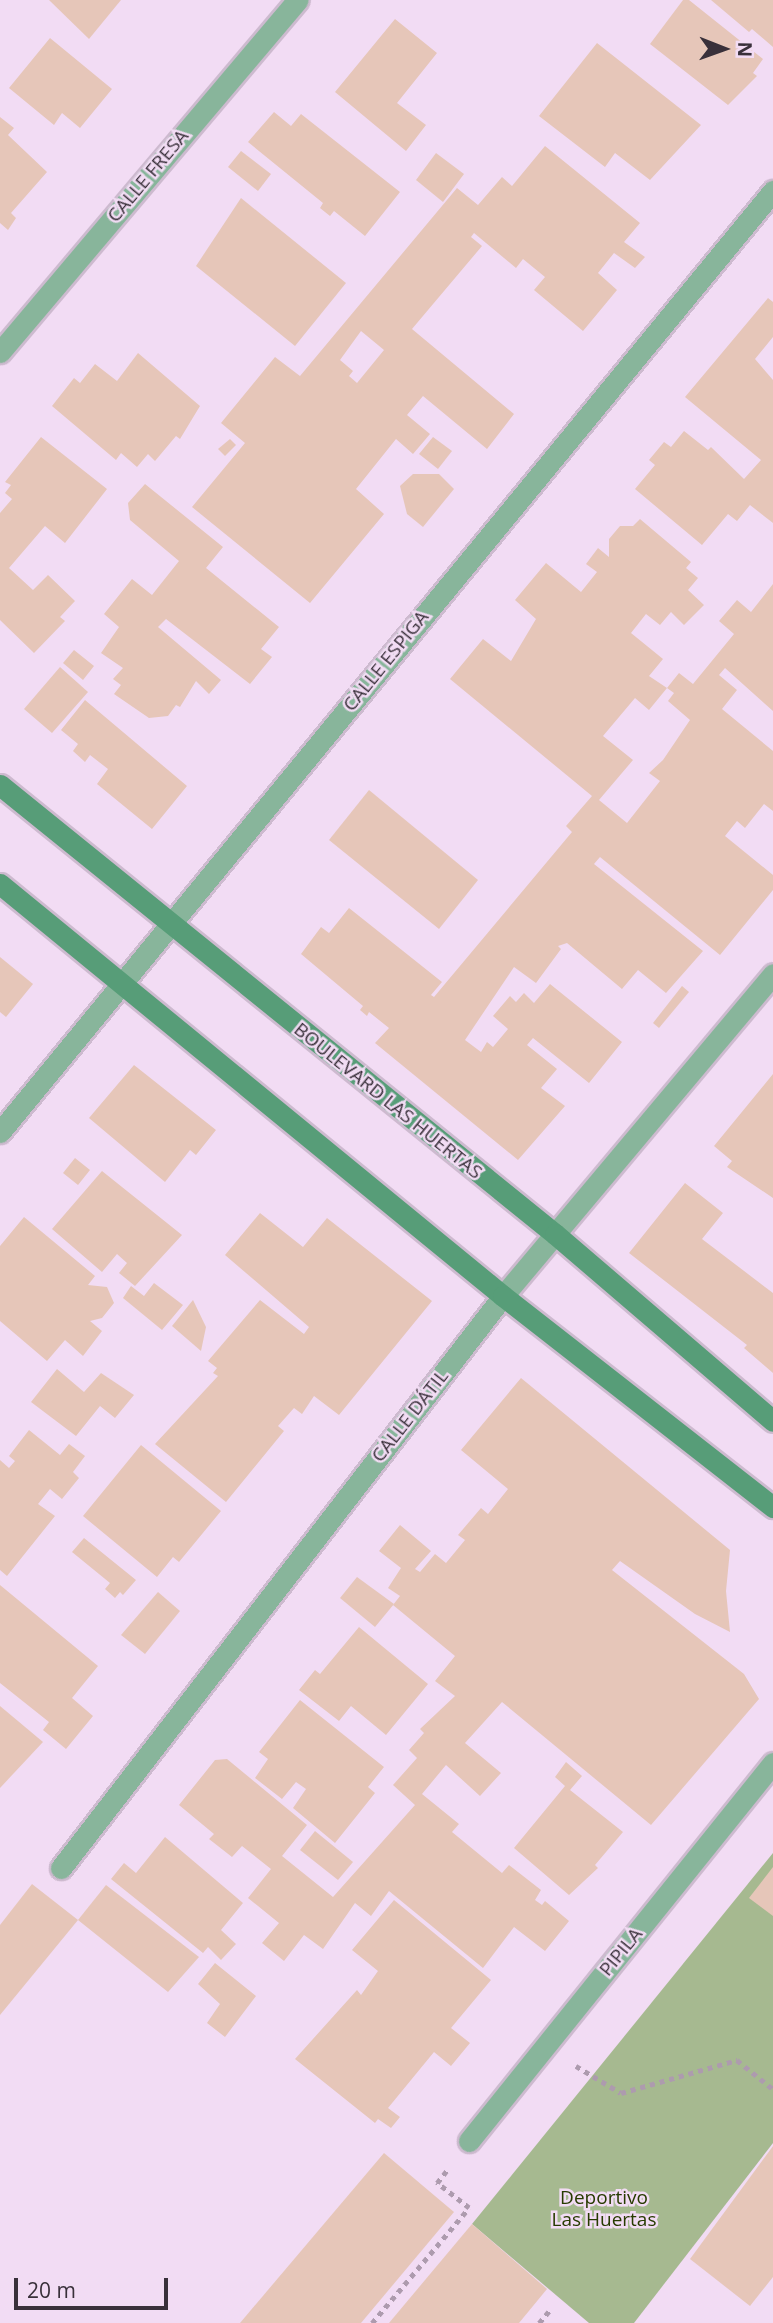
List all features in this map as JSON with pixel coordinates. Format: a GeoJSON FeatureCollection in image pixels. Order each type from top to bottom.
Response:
{"type":"FeatureCollection","features":[{"type":"Feature","properties":{"kind":"main road","name":"BOULEVARD LAS HUERTAS"},"geometry":{"type":"LineString","coordinates":[[0,785],[555,1234],[773,1421]]}},
{"type":"Feature","properties":{"kind":"main road"},"geometry":{"type":"LineString","coordinates":[[0,884],[503,1296],[773,1507]]}},
{"type":"Feature","properties":{"kind":"street","name":"CALLE FRESA"},"geometry":{"type":"LineString","coordinates":[[0,352],[297,0]]}},
{"type":"Feature","properties":{"kind":"street","name":"CALLE ESPIGA"},"geometry":{"type":"LineString","coordinates":[[0,1132],[773,191]]}},
{"type":"Feature","properties":{"kind":"street","name":"CALLE DÁTIL"},"geometry":{"type":"LineString","coordinates":[[61,1868],[503,1296],[773,974]]}},
{"type":"Feature","properties":{"kind":"street","name":"PIPILA"},"geometry":{"type":"LineString","coordinates":[[469,2141],[773,1763]]}},
{"type":"Feature","properties":{"kind":"path"},"geometry":{"type":"LineString","coordinates":[[547,2045],[604,2087],[621,2093],[737,2060],[773,2090]]}},
{"type":"Feature","properties":{"kind":"path"},"geometry":{"type":"LineString","coordinates":[[372,2323],[469,2208],[437,2183],[469,2141]]}},
{"type":"Feature","properties":{"kind":"path"},"geometry":{"type":"LineString","coordinates":[[539,2323],[549,2311]]}},
{"type":"Feature","properties":{"kind":"green space","name":"Deportivo Las Huertas"},"geometry":{"type":"Polygon","coordinates":[[[773,1853],[773,2143],[634,2323],[589,2323],[472,2224],[773,1853]]]}},
{"type":"Feature","properties":{"kind":"building"},"geometry":{"type":"Polygon","coordinates":[[[49,0],[121,0],[89,39],[49,0]]]}},
{"type":"Feature","properties":{"kind":"building"},"geometry":{"type":"Polygon","coordinates":[[[683,0],[689,0],[763,59],[753,73],[757,76],[728,105],[650,44],[683,0]]]}},
{"type":"Feature","properties":{"kind":"building"},"geometry":{"type":"Polygon","coordinates":[[[711,0],[773,0],[773,47],[752,29],[749,32],[711,0]]]}},
{"type":"Feature","properties":{"kind":"building"},"geometry":{"type":"Polygon","coordinates":[[[395,19],[437,53],[397,103],[426,125],[406,151],[335,92],[395,19]]]}},
{"type":"Feature","properties":{"kind":"building"},"geometry":{"type":"Polygon","coordinates":[[[50,38],[112,89],[80,128],[62,113],[54,125],[9,88],[50,38]]]}},
{"type":"Feature","properties":{"kind":"building"},"geometry":{"type":"Polygon","coordinates":[[[597,43],[701,125],[650,180],[615,153],[605,167],[539,116],[597,43]]]}},
{"type":"Feature","properties":{"kind":"building"},"geometry":{"type":"Polygon","coordinates":[[[274,112],[291,126],[301,114],[400,192],[365,236],[334,211],[330,216],[320,208],[323,203],[248,142],[274,112]]]}},
{"type":"Feature","properties":{"kind":"building"},"geometry":{"type":"Polygon","coordinates":[[[0,117],[14,128],[8,135],[47,172],[11,213],[16,218],[8,230],[0,223],[0,117]]]}},
{"type":"Feature","properties":{"kind":"building"},"geometry":{"type":"Polygon","coordinates":[[[545,146],[640,223],[624,242],[645,257],[635,268],[614,253],[598,273],[617,290],[583,331],[534,290],[545,277],[523,259],[516,268],[474,233],[471,237],[482,246],[412,329],[514,414],[487,449],[423,396],[407,415],[430,434],[413,454],[396,439],[356,489],[384,514],[310,603],[192,507],[245,443],[221,423],[275,357],[300,376],[457,188],[478,205],[502,177],[512,186],[545,146]],[[361,331],[340,360],[353,371],[349,376],[357,383],[384,350],[361,331]]]}},
{"type":"Feature","properties":{"kind":"building"},"geometry":{"type":"Polygon","coordinates":[[[241,151],[271,174],[258,191],[228,167],[241,151]]]}},
{"type":"Feature","properties":{"kind":"building"},"geometry":{"type":"Polygon","coordinates":[[[436,153],[464,174],[443,202],[416,180],[436,153]]]}},
{"type":"Feature","properties":{"kind":"building"},"geometry":{"type":"Polygon","coordinates":[[[241,198],[346,283],[295,346],[196,266],[241,198]]]}},
{"type":"Feature","properties":{"kind":"building"},"geometry":{"type":"Polygon","coordinates":[[[768,298],[773,302],[773,337],[755,359],[773,380],[773,523],[750,505],[737,521],[728,514],[702,545],[635,489],[655,465],[649,460],[664,442],[671,447],[684,431],[708,450],[711,447],[744,479],[761,460],[685,397],[768,298]]]}},
{"type":"Feature","properties":{"kind":"building"},"geometry":{"type":"Polygon","coordinates":[[[138,353],[200,406],[180,439],[176,436],[155,461],[148,454],[137,467],[121,453],[116,460],[52,406],[74,378],[80,383],[95,364],[117,381],[138,353]]]}},
{"type":"Feature","properties":{"kind":"building"},"geometry":{"type":"Polygon","coordinates":[[[41,437],[107,489],[65,543],[45,526],[9,568],[33,590],[48,575],[75,601],[60,617],[65,621],[34,653],[0,620],[0,513],[12,499],[5,493],[11,485],[5,482],[41,437]]]}},
{"type":"Feature","properties":{"kind":"building"},"geometry":{"type":"Polygon","coordinates":[[[433,437],[452,451],[438,469],[419,454],[433,437]]]}},
{"type":"Feature","properties":{"kind":"building"},"geometry":{"type":"Polygon","coordinates":[[[230,439],[236,445],[225,456],[218,449],[230,439]]]}},
{"type":"Feature","properties":{"kind":"building"},"geometry":{"type":"Polygon","coordinates":[[[413,474],[439,474],[454,489],[423,527],[407,514],[400,486],[413,474]]]}},
{"type":"Feature","properties":{"kind":"building"},"geometry":{"type":"Polygon","coordinates":[[[145,484],[223,547],[206,568],[279,627],[261,649],[272,657],[250,684],[166,619],[158,627],[221,680],[209,694],[196,681],[180,707],[176,705],[168,716],[149,718],[114,694],[121,685],[113,679],[123,668],[101,653],[119,627],[104,614],[132,579],[152,595],[179,561],[130,520],[128,503],[145,484]]]}},
{"type":"Feature","properties":{"kind":"building"},"geometry":{"type":"Polygon","coordinates":[[[640,519],[691,562],[686,568],[698,578],[688,590],[704,605],[684,625],[671,612],[660,625],[646,614],[631,633],[663,659],[649,676],[667,688],[679,673],[693,684],[734,634],[719,621],[737,600],[751,612],[773,584],[773,711],[725,668],[719,675],[737,690],[722,709],[773,751],[773,811],[764,804],[745,828],[737,821],[725,836],[773,875],[773,890],[720,955],[600,857],[594,864],[703,951],[666,993],[638,970],[622,989],[567,943],[558,946],[561,949],[536,983],[514,967],[465,1040],[481,1052],[487,1042],[493,1047],[508,1029],[493,1016],[510,996],[516,1002],[524,993],[534,1003],[550,984],[622,1042],[589,1083],[533,1038],[527,1045],[557,1069],[541,1088],[565,1106],[518,1160],[375,1043],[389,1028],[369,1012],[367,1016],[360,1010],[363,1006],[301,954],[321,927],[329,933],[349,908],[442,982],[431,995],[434,997],[572,832],[566,826],[592,796],[450,679],[483,639],[511,661],[536,619],[515,600],[546,563],[581,592],[597,572],[586,564],[598,548],[609,557],[609,539],[620,526],[633,526],[640,519]],[[667,688],[649,710],[635,698],[603,736],[633,760],[599,800],[627,823],[660,781],[649,773],[663,760],[690,720],[668,701],[674,693],[667,688]]]}},
{"type":"Feature","properties":{"kind":"building"},"geometry":{"type":"Polygon","coordinates":[[[74,650],[94,666],[83,680],[63,663],[74,650]]]}},
{"type":"Feature","properties":{"kind":"building"},"geometry":{"type":"Polygon","coordinates":[[[60,667],[88,692],[52,733],[24,709],[60,667]]]}},
{"type":"Feature","properties":{"kind":"building"},"geometry":{"type":"Polygon","coordinates":[[[85,700],[187,786],[152,829],[97,784],[108,769],[90,755],[85,762],[73,751],[78,744],[61,730],[85,700]]]}},
{"type":"Feature","properties":{"kind":"building"},"geometry":{"type":"Polygon","coordinates":[[[369,790],[478,880],[439,929],[329,840],[369,790]]]}},
{"type":"Feature","properties":{"kind":"building"},"geometry":{"type":"Polygon","coordinates":[[[0,957],[33,984],[6,1017],[0,1012],[0,957]]]}},
{"type":"Feature","properties":{"kind":"building"},"geometry":{"type":"Polygon","coordinates":[[[682,986],[689,992],[659,1028],[653,1023],[682,986]]]}},
{"type":"Feature","properties":{"kind":"building"},"geometry":{"type":"Polygon","coordinates":[[[134,1065],[216,1130],[196,1155],[190,1150],[165,1182],[89,1118],[134,1065]]]}},
{"type":"Feature","properties":{"kind":"building"},"geometry":{"type":"Polygon","coordinates":[[[773,1074],[773,1198],[727,1167],[732,1161],[714,1146],[773,1074]]]}},
{"type":"Feature","properties":{"kind":"building"},"geometry":{"type":"Polygon","coordinates":[[[75,1158],[90,1170],[78,1185],[63,1173],[75,1158]]]}},
{"type":"Feature","properties":{"kind":"building"},"geometry":{"type":"Polygon","coordinates":[[[102,1171],[182,1235],[135,1286],[119,1273],[127,1263],[117,1254],[102,1272],[52,1229],[102,1171]]]}},
{"type":"Feature","properties":{"kind":"building"},"geometry":{"type":"Polygon","coordinates":[[[685,1183],[723,1213],[702,1239],[773,1293],[773,1373],[744,1348],[747,1345],[629,1253],[685,1183]]]}},
{"type":"Feature","properties":{"kind":"building"},"geometry":{"type":"Polygon","coordinates":[[[260,1213],[303,1247],[327,1218],[432,1301],[339,1415],[314,1396],[302,1414],[294,1408],[278,1426],[284,1431],[226,1502],[155,1444],[218,1376],[213,1373],[217,1368],[208,1361],[260,1300],[304,1334],[309,1327],[225,1255],[260,1213]]]}},
{"type":"Feature","properties":{"kind":"building"},"geometry":{"type":"Polygon","coordinates":[[[24,1217],[95,1276],[88,1285],[107,1287],[114,1303],[102,1318],[90,1321],[102,1331],[83,1356],[65,1340],[47,1361],[0,1321],[0,1246],[24,1217]]]}},
{"type":"Feature","properties":{"kind":"building"},"geometry":{"type":"Polygon","coordinates":[[[154,1283],[183,1305],[162,1330],[123,1298],[131,1286],[144,1296],[154,1283]]]}},
{"type":"Feature","properties":{"kind":"building"},"geometry":{"type":"Polygon","coordinates":[[[193,1300],[206,1327],[201,1351],[172,1326],[193,1300]]]}},
{"type":"Feature","properties":{"kind":"building"},"geometry":{"type":"Polygon","coordinates":[[[57,1369],[84,1392],[101,1373],[134,1395],[115,1418],[100,1406],[76,1436],[31,1402],[57,1369]]]}},
{"type":"Feature","properties":{"kind":"building"},"geometry":{"type":"Polygon","coordinates":[[[521,1378],[730,1550],[726,1591],[730,1632],[695,1614],[620,1561],[612,1570],[744,1674],[759,1699],[651,1825],[502,1702],[465,1743],[501,1773],[480,1796],[446,1765],[422,1794],[459,1824],[452,1832],[502,1873],[509,1865],[541,1890],[535,1900],[542,1905],[545,1901],[569,1921],[545,1951],[514,1927],[483,1968],[389,1891],[371,1916],[355,1903],[323,1949],[304,1935],[284,1961],[262,1943],[279,1923],[248,1898],[271,1869],[242,1846],[232,1857],[209,1839],[214,1834],[179,1805],[215,1760],[227,1759],[307,1825],[282,1856],[333,1897],[415,1805],[393,1785],[417,1758],[409,1750],[424,1733],[420,1729],[455,1696],[435,1681],[455,1656],[393,1605],[400,1596],[388,1588],[401,1568],[379,1551],[400,1525],[431,1551],[415,1569],[420,1572],[435,1554],[446,1563],[465,1540],[458,1535],[481,1508],[488,1514],[508,1489],[461,1450],[521,1378]]]}},
{"type":"Feature","properties":{"kind":"building"},"geometry":{"type":"Polygon","coordinates":[[[29,1430],[60,1455],[69,1444],[85,1456],[73,1472],[79,1478],[62,1499],[50,1489],[38,1504],[55,1516],[7,1576],[0,1570],[0,1460],[9,1468],[15,1461],[9,1456],[29,1430]]]}},
{"type":"Feature","properties":{"kind":"building"},"geometry":{"type":"Polygon","coordinates":[[[141,1445],[221,1511],[179,1562],[173,1557],[157,1577],[83,1516],[141,1445]]]}},
{"type":"Feature","properties":{"kind":"building"},"geometry":{"type":"Polygon","coordinates":[[[84,1538],[136,1580],[123,1595],[120,1592],[115,1598],[105,1589],[110,1583],[72,1552],[84,1538]]]}},
{"type":"Feature","properties":{"kind":"building"},"geometry":{"type":"Polygon","coordinates":[[[357,1577],[394,1604],[375,1627],[340,1598],[357,1577]]]}},
{"type":"Feature","properties":{"kind":"building"},"geometry":{"type":"Polygon","coordinates":[[[0,1585],[98,1666],[72,1698],[93,1716],[66,1749],[43,1730],[49,1722],[0,1683],[0,1585]]]}},
{"type":"Feature","properties":{"kind":"building"},"geometry":{"type":"Polygon","coordinates":[[[158,1592],[180,1611],[145,1654],[121,1635],[158,1592]]]}},
{"type":"Feature","properties":{"kind":"building"},"geometry":{"type":"Polygon","coordinates":[[[359,1627],[428,1684],[386,1735],[351,1706],[339,1721],[299,1690],[315,1670],[320,1674],[359,1627]]]}},
{"type":"Feature","properties":{"kind":"building"},"geometry":{"type":"Polygon","coordinates":[[[300,1700],[384,1767],[368,1787],[375,1793],[335,1843],[293,1808],[306,1789],[296,1782],[282,1799],[255,1778],[268,1759],[259,1752],[300,1700]]]}},
{"type":"Feature","properties":{"kind":"building"},"geometry":{"type":"Polygon","coordinates":[[[0,1706],[43,1742],[0,1788],[0,1706]]]}},
{"type":"Feature","properties":{"kind":"building"},"geometry":{"type":"Polygon","coordinates":[[[566,1762],[582,1776],[570,1790],[623,1832],[595,1865],[598,1868],[569,1895],[514,1848],[565,1786],[555,1777],[566,1762]]]}},
{"type":"Feature","properties":{"kind":"building"},"geometry":{"type":"Polygon","coordinates":[[[315,1831],[353,1862],[338,1880],[300,1850],[315,1831]]]}},
{"type":"Feature","properties":{"kind":"building"},"geometry":{"type":"Polygon","coordinates":[[[165,1837],[243,1903],[221,1930],[236,1944],[221,1960],[208,1947],[203,1953],[111,1879],[124,1863],[136,1873],[165,1837]]]}},
{"type":"Feature","properties":{"kind":"building"},"geometry":{"type":"Polygon","coordinates":[[[773,1867],[773,1916],[749,1898],[773,1867]]]}},
{"type":"Feature","properties":{"kind":"building"},"geometry":{"type":"Polygon","coordinates":[[[32,1884],[78,1920],[0,2015],[0,1925],[32,1884]]]}},
{"type":"Feature","properties":{"kind":"building"},"geometry":{"type":"Polygon","coordinates":[[[106,1885],[199,1957],[168,1992],[78,1920],[106,1885]]]}},
{"type":"Feature","properties":{"kind":"building"},"geometry":{"type":"Polygon","coordinates":[[[394,1900],[491,1980],[451,2028],[470,2043],[451,2066],[434,2052],[388,2108],[400,2117],[391,2128],[378,2119],[375,2123],[295,2059],[357,1990],[361,1995],[378,1971],[352,1950],[394,1900]]]}},
{"type":"Feature","properties":{"kind":"building"},"geometry":{"type":"Polygon","coordinates":[[[215,1963],[256,1996],[225,2037],[207,2023],[220,2004],[198,1984],[215,1963]]]}},
{"type":"Feature","properties":{"kind":"building"},"geometry":{"type":"Polygon","coordinates":[[[773,2146],[773,2277],[750,2306],[690,2259],[773,2146]]]}},
{"type":"Feature","properties":{"kind":"building"},"geometry":{"type":"Polygon","coordinates":[[[384,2153],[454,2212],[361,2323],[240,2323],[384,2153]]]}},
{"type":"Feature","properties":{"kind":"building"},"geometry":{"type":"Polygon","coordinates":[[[472,2224],[547,2289],[519,2323],[389,2323],[472,2224]]]}}]}
